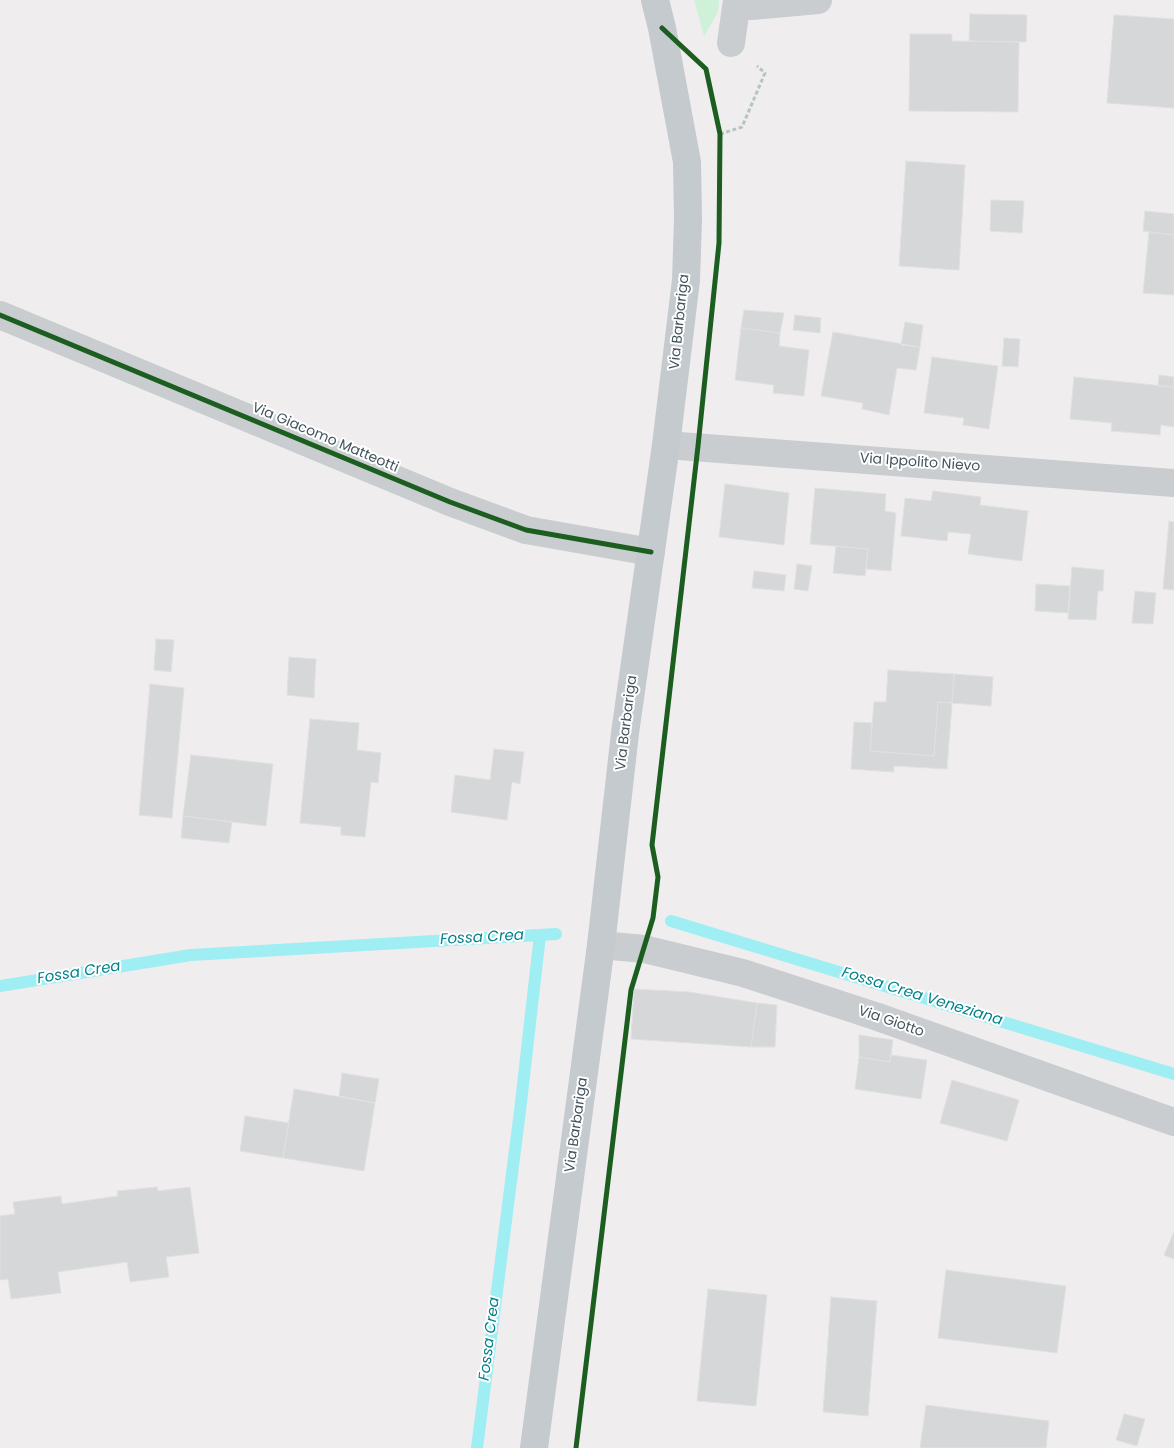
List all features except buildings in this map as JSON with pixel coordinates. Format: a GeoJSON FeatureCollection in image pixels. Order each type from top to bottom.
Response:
{"type":"FeatureCollection","features":[{"type":"Feature","properties":{"kind":"main road","name":"Via Barbariga"},"geometry":{"type":"LineString","coordinates":[[534,1448],[601,945],[625,733],[666,445],[686,280],[687,162],[655,0]]}},
{"type":"Feature","properties":{"kind":"street"},"geometry":{"type":"LineString","coordinates":[[731,42],[737,2],[752,6],[818,0]]}},
{"type":"Feature","properties":{"kind":"street","name":"Via Giacomo Matteotti"},"geometry":{"type":"LineString","coordinates":[[0,315],[458,506],[526,530],[650,552]]}},
{"type":"Feature","properties":{"kind":"street","name":"Via Ippolito Nievo"},"geometry":{"type":"LineString","coordinates":[[666,445],[1174,483]]}},
{"type":"Feature","properties":{"kind":"street","name":"Via Giotto"},"geometry":{"type":"LineString","coordinates":[[601,945],[644,949],[744,973],[885,1019],[1174,1122]]}},
{"type":"Feature","properties":{"kind":"path"},"geometry":{"type":"LineString","coordinates":[[720,134],[742,127],[765,73],[731,42]]}},
{"type":"Feature","properties":{"kind":"path"},"geometry":{"type":"LineString","coordinates":[[719,125],[720,143]]}},
{"type":"Feature","properties":{"kind":"green space"},"geometry":{"type":"Polygon","coordinates":[[[694,0],[719,0],[718,12],[704,36],[694,0]]]}},
{"type":"Feature","properties":{"kind":"waterway","name":"Fossa Crea Veneziana"},"geometry":{"type":"LineString","coordinates":[[671,921],[1174,1074]]}},
{"type":"Feature","properties":{"kind":"waterway","name":"Fossa Crea"},"geometry":{"type":"LineString","coordinates":[[0,986],[191,955],[556,934]]}},
{"type":"Feature","properties":{"kind":"waterway","name":"Fossa Crea"},"geometry":{"type":"LineString","coordinates":[[477,1448],[520,1111],[540,935]]}},
{"type":"Feature","properties":{"kind":"cycle path"},"geometry":{"type":"LineString","coordinates":[[576,1448],[631,990],[653,918],[658,877],[652,845],[698,446],[719,243],[720,134],[706,69],[662,28]]}},
{"type":"Feature","properties":{"kind":"cycle path"},"geometry":{"type":"LineString","coordinates":[[0,315],[450,502],[526,530],[651,552]]}}]}
